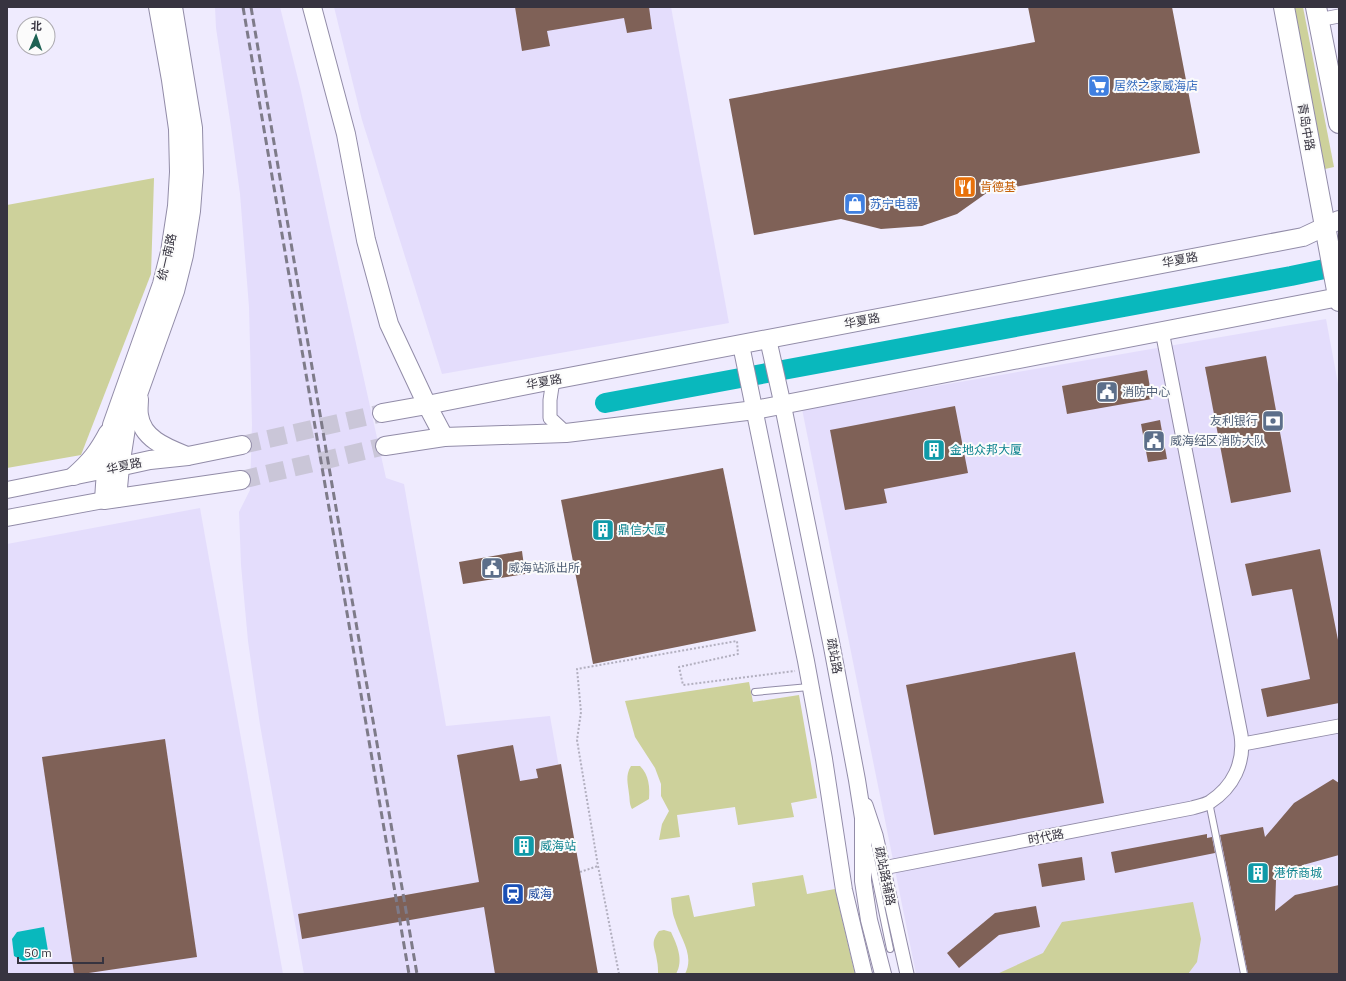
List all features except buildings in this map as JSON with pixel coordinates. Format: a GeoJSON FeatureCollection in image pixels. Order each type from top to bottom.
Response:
{"type":"FeatureCollection","features":[{"type":"Feature","properties":{"kind":"main road","name":"统一南路"},"geometry":{"type":"LineString","coordinates":[[110,500],[113,468],[112,425],[162,284],[170,252],[177,206],[179,172],[178,129],[158,7]]}},
{"type":"Feature","properties":{"kind":"main road","name":"统一南路"},"geometry":{"type":"LineString","coordinates":[[113,468],[175,291],[192,211],[194,172],[193,128],[174,7]]}},
{"type":"Feature","properties":{"kind":"main road"},"geometry":{"type":"LineString","coordinates":[[312,7],[346,134],[366,240],[389,324],[427,405],[444,437]]}},
{"type":"Feature","properties":{"kind":"main road","name":"青岛中路"},"geometry":{"type":"LineString","coordinates":[[1284,7],[1332,224],[1329,247],[1338,294]]}},
{"type":"Feature","properties":{"kind":"main road"},"geometry":{"type":"LineString","coordinates":[[1317,13],[1339,123]]}},
{"type":"Feature","properties":{"kind":"main road","name":"华夏路"},"geometry":{"type":"LineString","coordinates":[[382,413],[553,380],[742,350],[1303,237],[1332,224]]}},
{"type":"Feature","properties":{"kind":"main road"},"geometry":{"type":"LineString","coordinates":[[385,446],[444,437],[566,433],[754,405],[1162,331],[1338,294]]}},
{"type":"Feature","properties":{"kind":"main road"},"geometry":{"type":"LineString","coordinates":[[139,392],[139,415],[145,430],[152,438],[165,447],[188,456]]}},
{"type":"Feature","properties":{"kind":"main road"},"geometry":{"type":"LineString","coordinates":[[74,476],[90,462],[100,449],[112,425]]}},
{"type":"Feature","properties":{"kind":"main road","name":"华夏路"},"geometry":{"type":"LineString","coordinates":[[113,468],[150,460],[188,456],[242,446]]}},
{"type":"Feature","properties":{"kind":"main road"},"geometry":{"type":"LineString","coordinates":[[110,500],[241,480]]}},
{"type":"Feature","properties":{"kind":"street"},"geometry":{"type":"LineString","coordinates":[[1317,13],[1339,16]]}},
{"type":"Feature","properties":{"kind":"street"},"geometry":{"type":"LineString","coordinates":[[1162,331],[1243,744],[1242,760],[1238,770],[1224,790],[1209,802]]}},
{"type":"Feature","properties":{"kind":"street","name":"疏站路"},"geometry":{"type":"LineString","coordinates":[[769,344],[782,400],[832,647],[857,780],[863,818],[863,881],[869,920],[883,974]]}},
{"type":"Feature","properties":{"kind":"street"},"geometry":{"type":"LineString","coordinates":[[742,350],[808,669],[824,759],[844,890],[864,974]]}},
{"type":"Feature","properties":{"kind":"street"},"geometry":{"type":"LineString","coordinates":[[553,380],[550,400],[550,418],[566,433]]}},
{"type":"Feature","properties":{"kind":"street","name":"华夏路"},"geometry":{"type":"LineString","coordinates":[[7,490],[113,468]]}},
{"type":"Feature","properties":{"kind":"street"},"geometry":{"type":"LineString","coordinates":[[7,518],[110,500]]}},
{"type":"Feature","properties":{"kind":"street"},"geometry":{"type":"LineString","coordinates":[[1243,744],[1339,726]]}},
{"type":"Feature","properties":{"kind":"street","name":"疏站路辅路"},"geometry":{"type":"LineString","coordinates":[[857,780],[876,835],[907,974]]}},
{"type":"Feature","properties":{"kind":"street","name":"时代路"},"geometry":{"type":"LineString","coordinates":[[884,868],[1192,808],[1209,802]]}},
{"type":"Feature","properties":{"kind":"lane"},"geometry":{"type":"LineString","coordinates":[[755,692],[811,686]]}},
{"type":"Feature","properties":{"kind":"lane"},"geometry":{"type":"LineString","coordinates":[[1209,802],[1244,974]]}},
{"type":"Feature","properties":{"kind":"lane"},"geometry":{"type":"LineString","coordinates":[[863,818],[890,949]]}},
{"type":"Feature","properties":{"kind":"path"},"geometry":{"type":"LineString","coordinates":[[619,974],[598,866],[577,740],[581,712],[577,669],[737,641],[738,654],[679,667],[683,685],[808,669]]}},
{"type":"Feature","properties":{"kind":"path"},"geometry":{"type":"LineString","coordinates":[[580,872],[598,866]]}},
{"type":"Feature","properties":{"kind":"shaded area","name":"威海站"},"geometry":{"type":"Polygon","coordinates":[[[215,7],[280,7],[301,91],[386,478],[404,484],[446,726],[550,716],[595,974],[304,974],[260,725],[248,641],[241,565],[239,512],[250,490],[252,425],[249,307],[240,194],[216,28],[215,7]]]}},
{"type":"Feature","properties":{"kind":"shaded area"},"geometry":{"type":"Polygon","coordinates":[[[334,7],[671,7],[729,323],[442,374],[362,120],[334,7]]]}},
{"type":"Feature","properties":{"kind":"shaded area"},"geometry":{"type":"Polygon","coordinates":[[[1326,319],[1339,389],[1339,974],[916,974],[802,409],[1326,319]]]}},
{"type":"Feature","properties":{"kind":"shaded area"},"geometry":{"type":"Polygon","coordinates":[[[200,508],[283,974],[7,974],[7,544],[200,508]]]}},
{"type":"Feature","properties":{"kind":"green space"},"geometry":{"type":"Polygon","coordinates":[[[1294,7],[1303,7],[1334,167],[1325,169],[1294,7]]]}},
{"type":"Feature","properties":{"kind":"green space"},"geometry":{"type":"Polygon","coordinates":[[[154,178],[151,274],[81,455],[7,468],[7,205],[154,178]]]}},
{"type":"Feature","properties":{"kind":"green space"},"geometry":{"type":"Polygon","coordinates":[[[749,682],[753,702],[799,695],[817,798],[791,803],[794,817],[738,825],[735,807],[677,815],[680,837],[659,840],[662,824],[669,811],[661,796],[661,784],[655,768],[635,737],[625,701],[749,682]]]}},
{"type":"Feature","properties":{"kind":"green space"},"geometry":{"type":"Polygon","coordinates":[[[631,766],[640,766],[643,770],[647,777],[649,790],[649,799],[632,809],[627,780],[631,766]]]}},
{"type":"Feature","properties":{"kind":"green space"},"geometry":{"type":"Polygon","coordinates":[[[803,875],[807,894],[835,889],[855,974],[685,974],[688,967],[688,953],[677,927],[671,898],[689,895],[694,917],[755,906],[752,883],[803,875]]]}},
{"type":"Feature","properties":{"kind":"green space"},"geometry":{"type":"Polygon","coordinates":[[[1193,902],[1201,939],[1197,962],[1188,974],[997,974],[1043,953],[1062,922],[1193,902]]]}},
{"type":"Feature","properties":{"kind":"green space"},"geometry":{"type":"Polygon","coordinates":[[[664,930],[671,932],[679,953],[680,958],[676,974],[658,974],[654,939],[659,931],[664,930]]]}},
{"type":"Feature","properties":{"kind":"water"},"geometry":{"type":"Polygon","coordinates":[[[44,927],[49,957],[23,961],[14,956],[12,939],[17,932],[44,927]]]}},
{"type":"Feature","properties":{"kind":"waterway"},"geometry":{"type":"LineString","coordinates":[[605,403],[1339,266]]}},
{"type":"Feature","properties":{"kind":"tunnel"},"geometry":{"type":"LineString","coordinates":[[242,445],[382,413]]}},
{"type":"Feature","properties":{"kind":"tunnel"},"geometry":{"type":"LineString","coordinates":[[241,480],[385,446]]}},
{"type":"Feature","properties":{"kind":"railway"},"geometry":{"type":"LineString","coordinates":[[243,7],[409,974]]}},
{"type":"Feature","properties":{"kind":"railway"},"geometry":{"type":"LineString","coordinates":[[251,7],[417,974]]}},
{"type":"Feature","properties":{"kind":"place","name":"居然之家威海店"},"geometry":{"type":"Point","coordinates":[1099,86]}},
{"type":"Feature","properties":{"kind":"place","name":"肯德基"},"geometry":{"type":"Point","coordinates":[965,187]}},
{"type":"Feature","properties":{"kind":"place","name":"苏宁电器"},"geometry":{"type":"Point","coordinates":[855,204]}},
{"type":"Feature","properties":{"kind":"place","name":"消防中心"},"geometry":{"type":"Point","coordinates":[1107,392]}},
{"type":"Feature","properties":{"kind":"place","name":"友利银行"},"geometry":{"type":"Point","coordinates":[1273,421]}},
{"type":"Feature","properties":{"kind":"place","name":"威海经区消防大队"},"geometry":{"type":"Point","coordinates":[1154,441]}},
{"type":"Feature","properties":{"kind":"place","name":"金地众邦大厦"},"geometry":{"type":"Point","coordinates":[934,450]}},
{"type":"Feature","properties":{"kind":"place","name":"鼎信大厦"},"geometry":{"type":"Point","coordinates":[603,530]}},
{"type":"Feature","properties":{"kind":"place","name":"威海站派出所"},"geometry":{"type":"Point","coordinates":[492,568]}},
{"type":"Feature","properties":{"kind":"place","name":"威海站"},"geometry":{"type":"Point","coordinates":[524,846]}},
{"type":"Feature","properties":{"kind":"place","name":"港侨商城"},"geometry":{"type":"Point","coordinates":[1258,873]}},
{"type":"Feature","properties":{"kind":"place","name":"威海"},"geometry":{"type":"Point","coordinates":[513,894]}}]}
